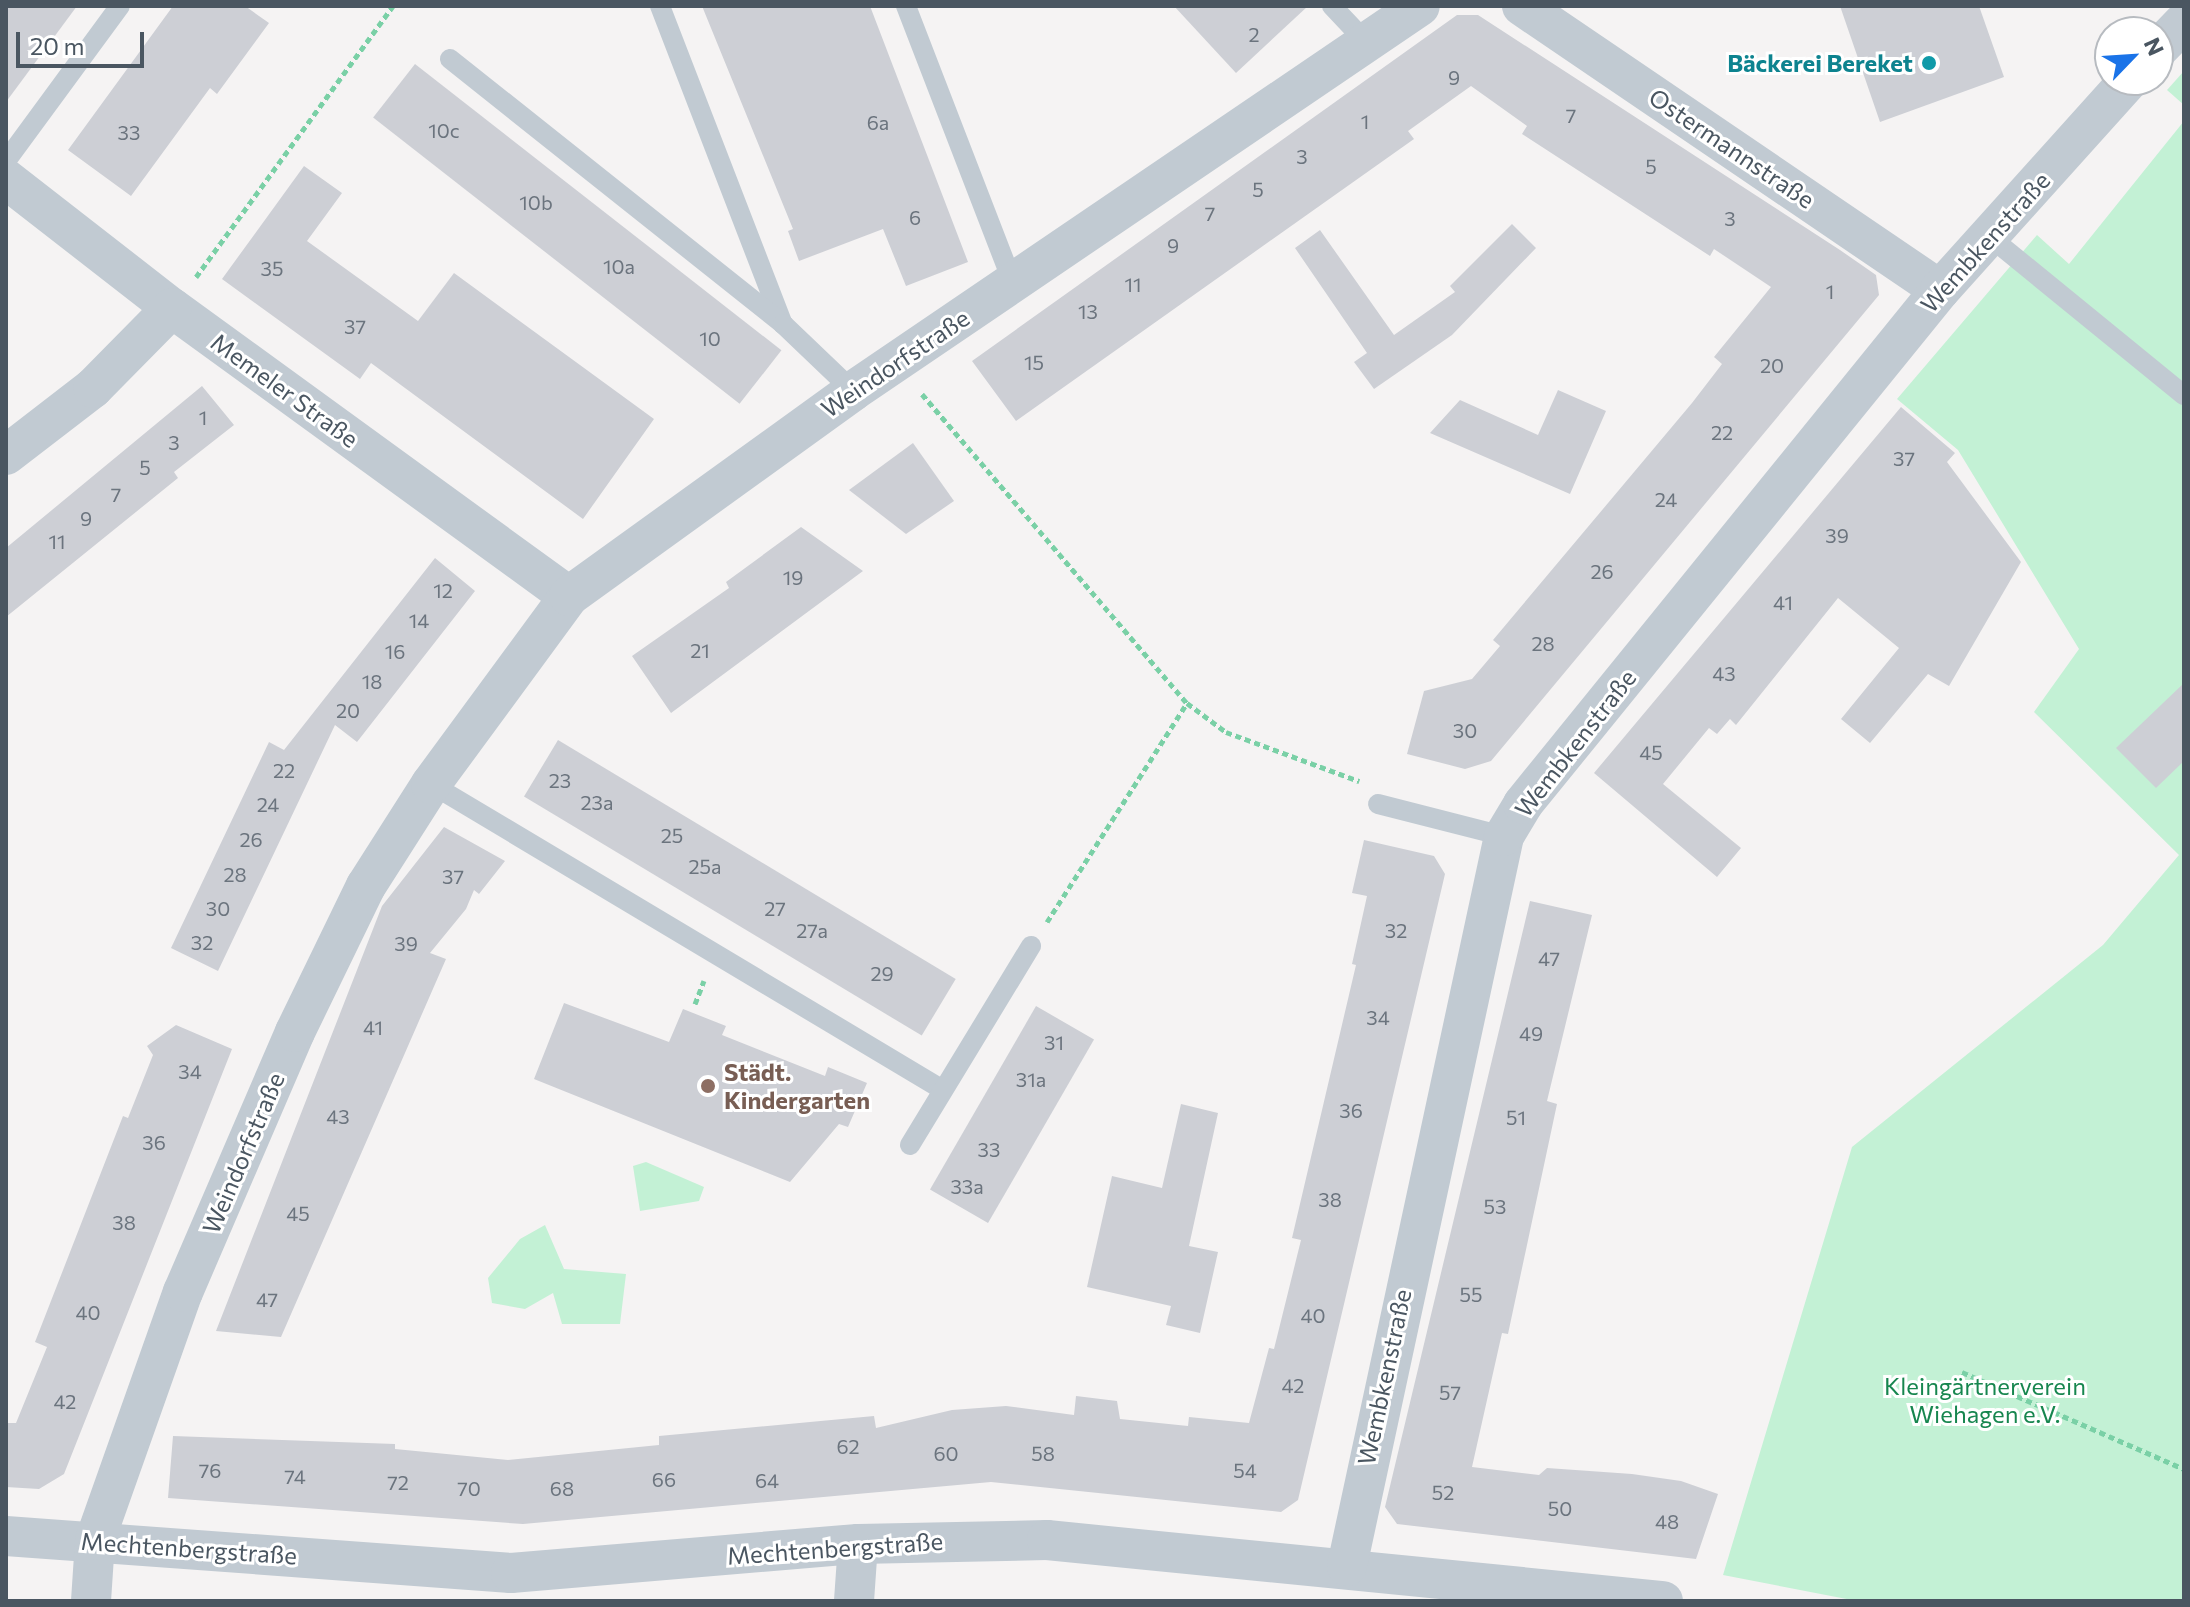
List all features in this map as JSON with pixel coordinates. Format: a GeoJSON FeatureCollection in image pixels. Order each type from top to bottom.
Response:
{"type":"FeatureCollection","features":[{"type":"Feature","properties":{"kind":"street","name":"Weindorfstraße"},"geometry":{"type":"LineString","coordinates":[[91,1601],[95,1540],[183,1292],[295,1032],[366,886],[431,784],[569,596],[853,391],[1420,6]]}},
{"type":"Feature","properties":{"kind":"street","name":"Ostermannstraße"},"geometry":{"type":"LineString","coordinates":[[1522,6],[1940,290]]}},
{"type":"Feature","properties":{"kind":"street","name":"Wembkenstraße"},"geometry":{"type":"LineString","coordinates":[[1347,1566],[1504,836],[1523,804],[1940,290],[2115,96]]}},
{"type":"Feature","properties":{"kind":"street","name":"Memeler Straße"},"geometry":{"type":"LineString","coordinates":[[6,179],[172,308],[569,596]]}},
{"type":"Feature","properties":{"kind":"street"},"geometry":{"type":"LineString","coordinates":[[6,455],[93,388],[172,308]]}},
{"type":"Feature","properties":{"kind":"street","name":"Mechtenbergstraße"},"geometry":{"type":"LineString","coordinates":[[6,1536],[95,1540],[511,1573],[858,1544],[1047,1540],[1347,1566],[1663,1601]]}},
{"type":"Feature","properties":{"kind":"street"},"geometry":{"type":"LineString","coordinates":[[854,1601],[858,1544]]}},
{"type":"Feature","properties":{"kind":"lane"},"geometry":{"type":"LineString","coordinates":[[6,161],[120,6]]}},
{"type":"Feature","properties":{"kind":"lane"},"geometry":{"type":"LineString","coordinates":[[660,6],[783,324]]}},
{"type":"Feature","properties":{"kind":"lane"},"geometry":{"type":"LineString","coordinates":[[906,6],[1013,284]]}},
{"type":"Feature","properties":{"kind":"lane"},"geometry":{"type":"LineString","coordinates":[[1332,6],[1365,41]]}},
{"type":"Feature","properties":{"kind":"lane"},"geometry":{"type":"LineString","coordinates":[[450,59],[783,324],[853,391]]}},
{"type":"Feature","properties":{"kind":"lane"},"geometry":{"type":"LineString","coordinates":[[1990,237],[2184,395]]}},
{"type":"Feature","properties":{"kind":"lane"},"geometry":{"type":"LineString","coordinates":[[431,784],[943,1090]]}},
{"type":"Feature","properties":{"kind":"lane"},"geometry":{"type":"LineString","coordinates":[[1378,804],[1504,836]]}},
{"type":"Feature","properties":{"kind":"lane"},"geometry":{"type":"LineString","coordinates":[[910,1145],[1031,946]]}},
{"type":"Feature","properties":{"kind":"path"},"geometry":{"type":"LineString","coordinates":[[172,308],[393,6]]}},
{"type":"Feature","properties":{"kind":"path"},"geometry":{"type":"LineString","coordinates":[[894,363],[1187,703],[1226,732],[1361,782],[1378,804]]}},
{"type":"Feature","properties":{"kind":"path"},"geometry":{"type":"LineString","coordinates":[[1031,946],[1187,703]]}},
{"type":"Feature","properties":{"kind":"path"},"geometry":{"type":"LineString","coordinates":[[1962,1372],[2184,1469]]}},
{"type":"Feature","properties":{"kind":"green space"},"geometry":{"type":"Polygon","coordinates":[[[2184,71],[2184,105],[2174,96],[2174,82],[2184,71]]]}},
{"type":"Feature","properties":{"kind":"green space","name":"Kleingärtnerverein Wiehagen e.V."},"geometry":{"type":"Polygon","coordinates":[[[2184,121],[2184,1601],[1857,1601],[1723,1575],[1852,1147],[2103,945],[2179,855],[2034,712],[2079,649],[1958,450],[1897,399],[2037,235],[2069,264],[2184,121]]]}},
{"type":"Feature","properties":{"kind":"green space"},"geometry":{"type":"Polygon","coordinates":[[[646,1162],[704,1187],[699,1201],[640,1211],[633,1166],[646,1162]]]}},
{"type":"Feature","properties":{"kind":"green space"},"geometry":{"type":"Polygon","coordinates":[[[545,1225],[564,1269],[626,1274],[620,1324],[562,1324],[553,1293],[525,1309],[492,1303],[488,1278],[520,1239],[545,1225]]]}},
{"type":"Feature","properties":{"kind":"building"},"geometry":{"type":"Polygon","coordinates":[[[6,6],[77,6],[6,102],[6,6]]]}},
{"type":"Feature","properties":{"kind":"building"},"geometry":{"type":"Polygon","coordinates":[[[173,6],[245,6],[269,23],[217,94],[210,88],[131,196],[68,150],[173,6]]]}},
{"type":"Feature","properties":{"kind":"building"},"geometry":{"type":"Polygon","coordinates":[[[702,6],[870,6],[968,262],[906,286],[883,229],[799,261],[788,231],[793,229],[702,6]]]}},
{"type":"Feature","properties":{"kind":"building"},"geometry":{"type":"Polygon","coordinates":[[[1174,6],[1308,6],[1236,73],[1174,6]]]}},
{"type":"Feature","properties":{"kind":"building","name":"Bäckerei Bereket"},"geometry":{"type":"Polygon","coordinates":[[[1840,6],[1979,6],[2004,77],[1880,122],[1840,6]]]}},
{"type":"Feature","properties":{"kind":"building"},"geometry":{"type":"Polygon","coordinates":[[[1457,15],[1478,15],[1840,250],[1876,275],[1879,295],[1491,761],[1465,769],[1407,754],[1424,691],[1472,679],[1500,646],[1493,640],[1722,364],[1714,357],[1771,287],[1714,249],[1710,256],[1522,134],[1527,126],[1471,86],[1408,131],[1414,139],[1016,421],[972,361],[1457,15]]]}},
{"type":"Feature","properties":{"kind":"building"},"geometry":{"type":"Polygon","coordinates":[[[415,64],[781,350],[740,404],[373,118],[415,64]]]}},
{"type":"Feature","properties":{"kind":"building"},"geometry":{"type":"Polygon","coordinates":[[[304,166],[342,193],[307,241],[418,321],[454,273],[654,419],[583,519],[371,363],[360,379],[222,279],[304,166]]]}},
{"type":"Feature","properties":{"kind":"building"},"geometry":{"type":"Polygon","coordinates":[[[1512,224],[1536,248],[1452,335],[1374,389],[1354,362],[1367,353],[1295,248],[1320,230],[1394,335],[1455,292],[1450,286],[1512,224]]]}},
{"type":"Feature","properties":{"kind":"building"},"geometry":{"type":"Polygon","coordinates":[[[202,386],[234,425],[174,472],[178,478],[6,617],[6,548],[202,386]]]}},
{"type":"Feature","properties":{"kind":"building"},"geometry":{"type":"Polygon","coordinates":[[[1558,390],[1606,411],[1570,494],[1430,433],[1460,400],[1538,435],[1558,390]]]}},
{"type":"Feature","properties":{"kind":"building"},"geometry":{"type":"Polygon","coordinates":[[[1901,407],[1955,453],[1947,462],[2021,562],[1949,686],[1928,674],[1870,743],[1841,719],[1899,648],[1838,598],[1736,725],[1730,719],[1717,734],[1709,728],[1663,784],[1741,848],[1717,877],[1594,773],[1901,407]]]}},
{"type":"Feature","properties":{"kind":"building"},"geometry":{"type":"Polygon","coordinates":[[[913,443],[954,501],[906,534],[849,490],[913,443]]]}},
{"type":"Feature","properties":{"kind":"building"},"geometry":{"type":"Polygon","coordinates":[[[801,527],[863,571],[671,713],[632,656],[729,588],[726,582],[801,527]]]}},
{"type":"Feature","properties":{"kind":"building"},"geometry":{"type":"Polygon","coordinates":[[[435,558],[475,591],[357,742],[335,725],[218,971],[171,948],[269,742],[284,750],[435,558]]]}},
{"type":"Feature","properties":{"kind":"building"},"geometry":{"type":"Polygon","coordinates":[[[2184,683],[2184,761],[2156,788],[2116,748],[2184,683]]]}},
{"type":"Feature","properties":{"kind":"building"},"geometry":{"type":"Polygon","coordinates":[[[558,740],[956,979],[922,1036],[524,797],[558,740]]]}},
{"type":"Feature","properties":{"kind":"building"},"geometry":{"type":"Polygon","coordinates":[[[444,827],[505,861],[479,894],[474,890],[466,909],[430,953],[446,959],[281,1337],[216,1331],[382,906],[444,827]]]}},
{"type":"Feature","properties":{"kind":"building"},"geometry":{"type":"Polygon","coordinates":[[[1364,840],[1434,856],[1445,874],[1298,1500],[1281,1512],[991,1482],[523,1524],[168,1498],[173,1436],[395,1444],[395,1449],[508,1460],[659,1445],[659,1436],[874,1416],[876,1428],[952,1410],[1006,1406],[1074,1415],[1076,1396],[1117,1401],[1120,1419],[1188,1426],[1189,1417],[1249,1423],[1269,1348],[1274,1349],[1301,1240],[1292,1238],[1356,965],[1352,964],[1367,896],[1352,893],[1364,840]]]}},
{"type":"Feature","properties":{"kind":"building"},"geometry":{"type":"Polygon","coordinates":[[[1530,901],[1592,915],[1547,1101],[1557,1104],[1508,1334],[1502,1333],[1472,1467],[1539,1475],[1547,1468],[1632,1474],[1681,1481],[1718,1494],[1696,1559],[1397,1524],[1385,1507],[1530,901]]]}},
{"type":"Feature","properties":{"kind":"building","name":"Städt. Kindergarten"},"geometry":{"type":"Polygon","coordinates":[[[564,1003],[669,1042],[683,1009],[726,1026],[722,1035],[825,1076],[828,1067],[867,1083],[848,1127],[839,1124],[790,1182],[534,1079],[564,1003]]]}},
{"type":"Feature","properties":{"kind":"building"},"geometry":{"type":"Polygon","coordinates":[[[1036,1006],[1094,1040],[988,1223],[930,1190],[1036,1006]]]}},
{"type":"Feature","properties":{"kind":"building"},"geometry":{"type":"Polygon","coordinates":[[[176,1025],[232,1049],[64,1474],[39,1489],[6,1487],[6,1423],[16,1423],[47,1347],[35,1342],[123,1116],[128,1118],[153,1055],[147,1046],[176,1025]]]}},
{"type":"Feature","properties":{"kind":"building"},"geometry":{"type":"Polygon","coordinates":[[[1181,1104],[1218,1113],[1189,1246],[1218,1252],[1200,1333],[1166,1325],[1171,1306],[1087,1287],[1112,1176],[1162,1188],[1181,1104]]]}},
{"type":"Feature","properties":{"kind":"place","name":"Bäckerei Bereket"},"geometry":{"type":"Point","coordinates":[1929,63]}},
{"type":"Feature","properties":{"kind":"place","name":"Städt. Kindergarten"},"geometry":{"type":"Point","coordinates":[708,1086]}}]}
